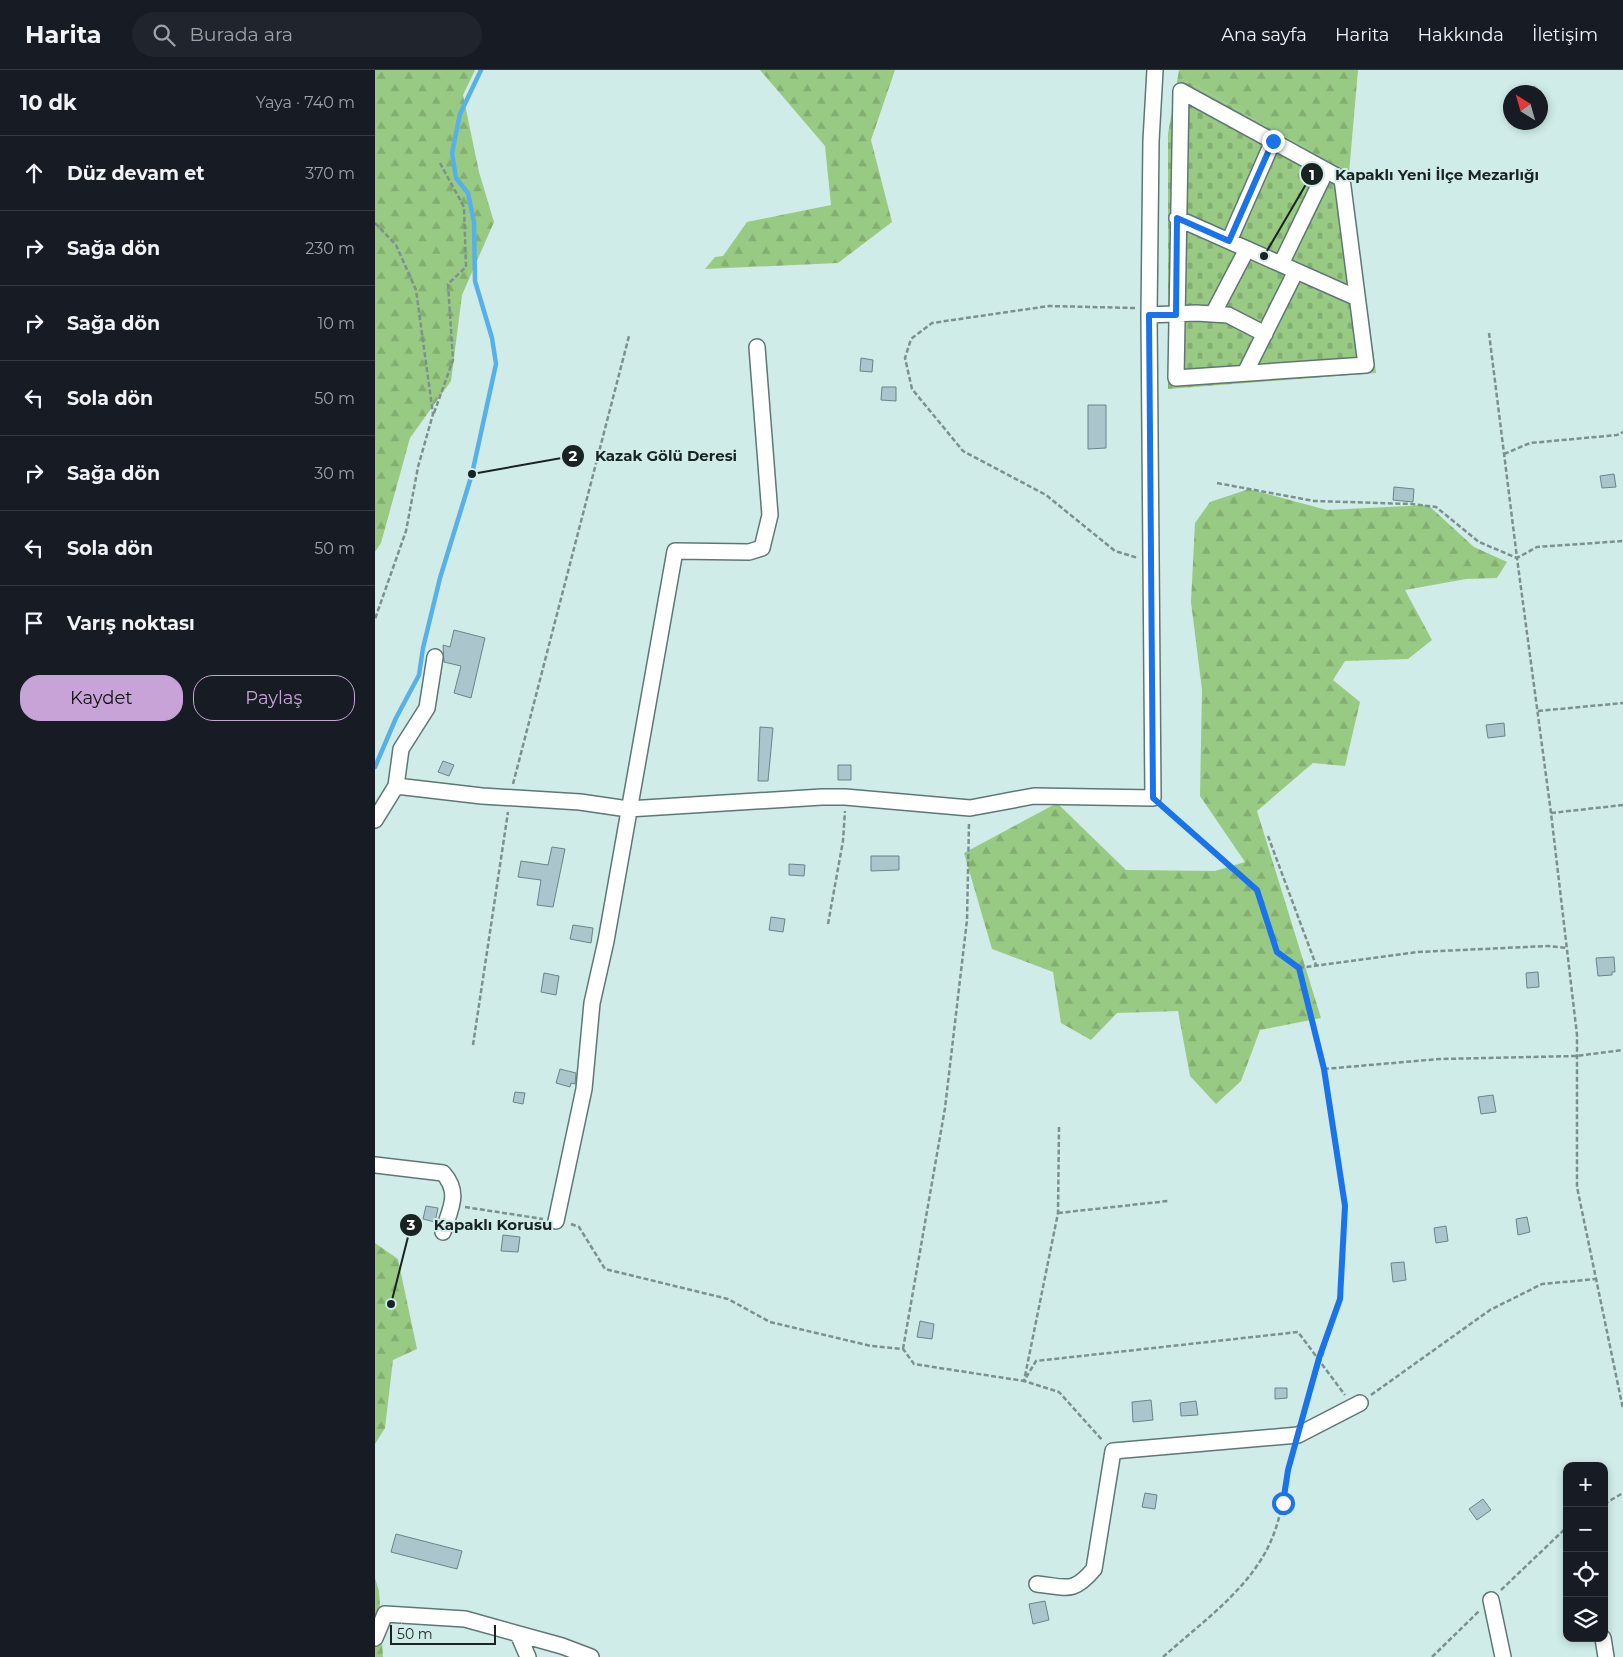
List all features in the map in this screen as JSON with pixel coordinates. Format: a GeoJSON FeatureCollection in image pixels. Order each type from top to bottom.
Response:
{"type":"FeatureCollection","features":[{"type":"Feature","properties":{"kind":"street"},"geometry":{"type":"LineString","coordinates":[[396,786],[510,798],[580,802],[628,809],[845,797],[970,808],[1034,796],[1153,798],[1149,312],[1151,141],[1155,70]]}},
{"type":"Feature","properties":{"kind":"street"},"geometry":{"type":"LineString","coordinates":[[1181,91],[1326,170],[1342,179],[1366,365],[1176,378],[1177,218],[1181,91]]}},
{"type":"Feature","properties":{"kind":"street"},"geometry":{"type":"LineString","coordinates":[[1229,241],[1273,141]]}},
{"type":"Feature","properties":{"kind":"street"},"geometry":{"type":"LineString","coordinates":[[1281,264],[1326,170]]}},
{"type":"Feature","properties":{"kind":"street"},"geometry":{"type":"LineString","coordinates":[[1177,218],[1357,298]]}},
{"type":"Feature","properties":{"kind":"street"},"geometry":{"type":"LineString","coordinates":[[1213,314],[1247,249]]}},
{"type":"Feature","properties":{"kind":"street"},"geometry":{"type":"LineString","coordinates":[[1245,373],[1296,271]]}},
{"type":"Feature","properties":{"kind":"street"},"geometry":{"type":"LineString","coordinates":[[1149,312],[1176,315],[1228,315],[1265,334]]}},
{"type":"Feature","properties":{"kind":"street"},"geometry":{"type":"LineString","coordinates":[[556,1221],[584,1089],[592,1003],[606,942],[675,551],[749,552],[761,548],[770,515],[757,347]]}},
{"type":"Feature","properties":{"kind":"street"},"geometry":{"type":"LineString","coordinates":[[375,820],[396,786],[401,748],[427,708],[435,657]]}},
{"type":"Feature","properties":{"kind":"street"},"geometry":{"type":"LineString","coordinates":[[375,1165],[443,1173],[453,1184],[453,1199],[443,1232]]}},
{"type":"Feature","properties":{"kind":"street"},"geometry":{"type":"LineString","coordinates":[[1037,1584],[1073,1587],[1082,1582],[1094,1569],[1113,1451],[1298,1435],[1360,1403]]}},
{"type":"Feature","properties":{"kind":"street"},"geometry":{"type":"LineString","coordinates":[[1491,1600],[1503,1657]]}},
{"type":"Feature","properties":{"kind":"street"},"geometry":{"type":"LineString","coordinates":[[375,1638],[385,1614],[465,1619],[562,1646],[591,1657]]}},
{"type":"Feature","properties":{"kind":"street"},"geometry":{"type":"LineString","coordinates":[[518,1634],[528,1657]]}},
{"type":"Feature","properties":{"kind":"street"},"geometry":{"type":"LineString","coordinates":[[1604,1642],[1606,1657]]}},
{"type":"Feature","properties":{"kind":"path"},"geometry":{"type":"LineString","coordinates":[[375,619],[406,531],[418,467],[433,414],[453,360],[448,284],[466,267],[464,207],[441,163]]}},
{"type":"Feature","properties":{"kind":"path"},"geometry":{"type":"LineString","coordinates":[[375,223],[396,245],[416,290],[433,414]]}},
{"type":"Feature","properties":{"kind":"path"},"geometry":{"type":"LineString","coordinates":[[1149,312],[1049,306],[932,323],[911,339],[905,358],[912,389],[963,451],[1046,494],[1115,551],[1151,562]]}},
{"type":"Feature","properties":{"kind":"path"},"geometry":{"type":"LineString","coordinates":[[1489,333],[1551,813],[1577,1035],[1577,1186],[1623,1409]]}},
{"type":"Feature","properties":{"kind":"path"},"geometry":{"type":"LineString","coordinates":[[473,1045],[510,798],[629,336]]}},
{"type":"Feature","properties":{"kind":"path"},"geometry":{"type":"LineString","coordinates":[[1504,454],[1530,443],[1617,435],[1623,432]]}},
{"type":"Feature","properties":{"kind":"path"},"geometry":{"type":"LineString","coordinates":[[1217,483],[1313,501],[1412,504],[1436,507],[1479,542],[1517,558]]}},
{"type":"Feature","properties":{"kind":"path"},"geometry":{"type":"LineString","coordinates":[[1517,558],[1537,547],[1623,541]]}},
{"type":"Feature","properties":{"kind":"path"},"geometry":{"type":"LineString","coordinates":[[1538,711],[1623,703]]}},
{"type":"Feature","properties":{"kind":"path"},"geometry":{"type":"LineString","coordinates":[[828,924],[843,841],[845,797]]}},
{"type":"Feature","properties":{"kind":"path"},"geometry":{"type":"LineString","coordinates":[[1153,798],[1257,890],[1277,952],[1299,968],[1324,1069],[1345,1206],[1340,1299],[1319,1358],[1273,1536],[1257,1565],[1238,1590],[1163,1657]]}},
{"type":"Feature","properties":{"kind":"path"},"geometry":{"type":"LineString","coordinates":[[1551,813],[1623,805]]}},
{"type":"Feature","properties":{"kind":"path"},"geometry":{"type":"LineString","coordinates":[[970,808],[967,920],[945,1108],[903,1349],[914,1364],[1024,1381],[1059,1392],[1113,1451]]}},
{"type":"Feature","properties":{"kind":"path"},"geometry":{"type":"LineString","coordinates":[[1268,836],[1316,966]]}},
{"type":"Feature","properties":{"kind":"path"},"geometry":{"type":"LineString","coordinates":[[1299,968],[1418,952],[1548,946],[1567,948]]}},
{"type":"Feature","properties":{"kind":"path"},"geometry":{"type":"LineString","coordinates":[[1324,1069],[1439,1059],[1576,1056],[1623,1050]]}},
{"type":"Feature","properties":{"kind":"path"},"geometry":{"type":"LineString","coordinates":[[1024,1381],[1058,1213],[1059,1128]]}},
{"type":"Feature","properties":{"kind":"path"},"geometry":{"type":"LineString","coordinates":[[453,1199],[465,1207],[556,1221],[579,1227],[601,1258],[605,1269],[728,1299],[770,1322],[871,1346],[903,1349]]}},
{"type":"Feature","properties":{"kind":"path"},"geometry":{"type":"LineString","coordinates":[[1058,1213],[1168,1201]]}},
{"type":"Feature","properties":{"kind":"path"},"geometry":{"type":"LineString","coordinates":[[1024,1381],[1036,1361],[1297,1332],[1319,1358],[1345,1395],[1360,1403],[1490,1310],[1543,1284],[1596,1279]]}},
{"type":"Feature","properties":{"kind":"path"},"geometry":{"type":"LineString","coordinates":[[1608,1502],[1623,1493]]}},
{"type":"Feature","properties":{"kind":"green space"},"geometry":{"type":"Polygon","coordinates":[[[375,70],[475,70],[463,95],[479,172],[494,222],[462,295],[451,381],[410,438],[381,543],[375,552],[375,70]]]}},
{"type":"Feature","properties":{"kind":"green space"},"geometry":{"type":"Polygon","coordinates":[[[760,70],[895,70],[871,140],[892,222],[838,263],[705,269],[715,257],[723,256],[747,222],[831,205],[825,146],[760,70]]]}},
{"type":"Feature","properties":{"kind":"green space"},"geometry":{"type":"Polygon","coordinates":[[[1179,70],[1358,70],[1349,173],[1178,76],[1179,70]]]}},
{"type":"Feature","properties":{"kind":"green space"},"geometry":{"type":"Polygon","coordinates":[[[1178,76],[1349,173],[1376,373],[1168,389],[1168,134],[1178,76]]]}},
{"type":"Feature","properties":{"kind":"green space"},"geometry":{"type":"Polygon","coordinates":[[[1249,489],[1327,510],[1428,505],[1474,547],[1507,562],[1497,578],[1466,579],[1405,590],[1432,640],[1408,659],[1345,661],[1333,680],[1360,702],[1345,766],[1313,763],[1257,811],[1321,1018],[1260,1030],[1241,1081],[1216,1104],[1190,1076],[1178,1011],[1117,1013],[1091,1040],[1061,1023],[1053,972],[992,949],[964,853],[1057,803],[1126,870],[1215,871],[1245,862],[1200,796],[1202,690],[1191,602],[1195,523],[1210,502],[1249,489]]]}},
{"type":"Feature","properties":{"kind":"green space"},"geometry":{"type":"Polygon","coordinates":[[[375,1243],[398,1259],[417,1349],[393,1360],[385,1428],[375,1444],[375,1243]]]}},
{"type":"Feature","properties":{"kind":"green space"},"geometry":{"type":"Polygon","coordinates":[[[375,1578],[379,1591],[383,1657],[375,1657],[375,1578]]]}},
{"type":"Feature","properties":{"kind":"building"},"geometry":{"type":"Polygon","coordinates":[[[861,358],[873,360],[872,372],[860,371],[861,358]]]}},
{"type":"Feature","properties":{"kind":"building"},"geometry":{"type":"Polygon","coordinates":[[[882,387],[896,387],[896,401],[881,400],[882,387]]]}},
{"type":"Feature","properties":{"kind":"building"},"geometry":{"type":"Polygon","coordinates":[[[1088,405],[1106,405],[1106,448],[1088,449],[1088,405]]]}},
{"type":"Feature","properties":{"kind":"building"},"geometry":{"type":"Polygon","coordinates":[[[1614,474],[1616,487],[1602,488],[1600,476],[1614,474]]]}},
{"type":"Feature","properties":{"kind":"building"},"geometry":{"type":"Polygon","coordinates":[[[1394,487],[1414,489],[1413,502],[1393,500],[1394,487]]]}},
{"type":"Feature","properties":{"kind":"building"},"geometry":{"type":"Polygon","coordinates":[[[454,630],[485,638],[471,698],[454,693],[461,666],[444,662],[443,645],[450,647],[454,630]]]}},
{"type":"Feature","properties":{"kind":"building"},"geometry":{"type":"Polygon","coordinates":[[[1504,723],[1505,736],[1488,738],[1486,725],[1504,723]]]}},
{"type":"Feature","properties":{"kind":"building"},"geometry":{"type":"Polygon","coordinates":[[[760,727],[773,728],[768,781],[758,781],[760,727]]]}},
{"type":"Feature","properties":{"kind":"building"},"geometry":{"type":"Polygon","coordinates":[[[443,761],[454,765],[449,776],[438,772],[443,761]]]}},
{"type":"Feature","properties":{"kind":"building"},"geometry":{"type":"Polygon","coordinates":[[[838,765],[851,765],[851,780],[838,780],[838,765]]]}},
{"type":"Feature","properties":{"kind":"building"},"geometry":{"type":"Polygon","coordinates":[[[552,847],[565,849],[553,907],[537,905],[541,880],[518,877],[521,861],[548,865],[552,847]]]}},
{"type":"Feature","properties":{"kind":"building"},"geometry":{"type":"Polygon","coordinates":[[[871,856],[899,856],[899,870],[871,871],[871,856]]]}},
{"type":"Feature","properties":{"kind":"building"},"geometry":{"type":"Polygon","coordinates":[[[789,864],[805,865],[804,876],[789,875],[789,864]]]}},
{"type":"Feature","properties":{"kind":"building"},"geometry":{"type":"Polygon","coordinates":[[[771,917],[785,919],[783,932],[769,930],[771,917]]]}},
{"type":"Feature","properties":{"kind":"building"},"geometry":{"type":"Polygon","coordinates":[[[573,925],[593,928],[591,943],[570,939],[573,925]]]}},
{"type":"Feature","properties":{"kind":"building"},"geometry":{"type":"Polygon","coordinates":[[[1614,957],[1615,972],[1612,972],[1612,975],[1598,976],[1596,958],[1614,957]]]}},
{"type":"Feature","properties":{"kind":"building"},"geometry":{"type":"Polygon","coordinates":[[[1538,972],[1539,987],[1527,988],[1526,973],[1538,972]]]}},
{"type":"Feature","properties":{"kind":"building"},"geometry":{"type":"Polygon","coordinates":[[[544,973],[559,976],[556,995],[541,992],[544,973]]]}},
{"type":"Feature","properties":{"kind":"building"},"geometry":{"type":"Polygon","coordinates":[[[560,1069],[576,1073],[575,1084],[571,1083],[570,1087],[556,1083],[560,1069]]]}},
{"type":"Feature","properties":{"kind":"building"},"geometry":{"type":"Polygon","coordinates":[[[515,1092],[525,1093],[523,1104],[513,1102],[515,1092]]]}},
{"type":"Feature","properties":{"kind":"building"},"geometry":{"type":"Polygon","coordinates":[[[1493,1095],[1496,1112],[1481,1114],[1478,1097],[1493,1095]]]}},
{"type":"Feature","properties":{"kind":"building"},"geometry":{"type":"Polygon","coordinates":[[[426,1206],[438,1208],[435,1222],[423,1219],[426,1206]]]}},
{"type":"Feature","properties":{"kind":"building"},"geometry":{"type":"Polygon","coordinates":[[[1527,1217],[1530,1232],[1518,1235],[1516,1219],[1527,1217]]]}},
{"type":"Feature","properties":{"kind":"building"},"geometry":{"type":"Polygon","coordinates":[[[1446,1226],[1448,1241],[1436,1243],[1434,1228],[1446,1226]]]}},
{"type":"Feature","properties":{"kind":"building"},"geometry":{"type":"Polygon","coordinates":[[[503,1235],[520,1237],[518,1252],[501,1251],[503,1235]]]}},
{"type":"Feature","properties":{"kind":"building"},"geometry":{"type":"Polygon","coordinates":[[[1404,1262],[1406,1280],[1393,1282],[1391,1263],[1404,1262]]]}},
{"type":"Feature","properties":{"kind":"building"},"geometry":{"type":"Polygon","coordinates":[[[920,1321],[934,1324],[932,1339],[917,1337],[920,1321]]]}},
{"type":"Feature","properties":{"kind":"building"},"geometry":{"type":"Polygon","coordinates":[[[1275,1388],[1287,1388],[1287,1398],[1275,1399],[1275,1388]]]}},
{"type":"Feature","properties":{"kind":"building"},"geometry":{"type":"Polygon","coordinates":[[[1151,1400],[1153,1420],[1133,1422],[1132,1402],[1151,1400]]]}},
{"type":"Feature","properties":{"kind":"building"},"geometry":{"type":"Polygon","coordinates":[[[1196,1401],[1198,1415],[1181,1416],[1180,1403],[1196,1401]]]}},
{"type":"Feature","properties":{"kind":"building"},"geometry":{"type":"Polygon","coordinates":[[[1145,1493],[1157,1495],[1155,1509],[1142,1507],[1145,1493]]]}},
{"type":"Feature","properties":{"kind":"building"},"geometry":{"type":"Polygon","coordinates":[[[1483,1499],[1491,1510],[1477,1520],[1469,1509],[1483,1499]]]}},
{"type":"Feature","properties":{"kind":"building"},"geometry":{"type":"Polygon","coordinates":[[[396,1534],[462,1551],[457,1569],[391,1552],[396,1534]]]}},
{"type":"Feature","properties":{"kind":"building"},"geometry":{"type":"Polygon","coordinates":[[[1045,1601],[1049,1620],[1033,1624],[1029,1604],[1045,1601]]]}},
{"type":"Feature","properties":{"kind":"waterway"},"geometry":{"type":"LineString","coordinates":[[375,767],[396,718],[419,675],[423,648],[440,578],[472,474],[496,364],[492,338],[475,281],[474,222],[468,193],[456,178],[452,153],[460,114],[481,70]]}},
{"type":"Feature","properties":{"kind":"place","name":"Kapaklı Yeni İlçe Mezarlığı"},"geometry":{"type":"Point","coordinates":[1264,256]}},
{"type":"Feature","properties":{"kind":"place","name":"Kazak Gölü Deresi"},"geometry":{"type":"Point","coordinates":[472,474]}},
{"type":"Feature","properties":{"kind":"place","name":"Kapaklı Korusu"},"geometry":{"type":"Point","coordinates":[391,1304]}},
{"type":"Feature","properties":{"kind":"route"},"geometry":{"type":"LineString","coordinates":[[1273,141],[1229,241],[1177,218],[1176,315],[1149,315],[1149,386],[1153,798],[1257,890],[1277,952],[1299,968],[1324,1069],[1345,1206],[1340,1299],[1319,1358],[1288,1470],[1283,1503]]}}]}
